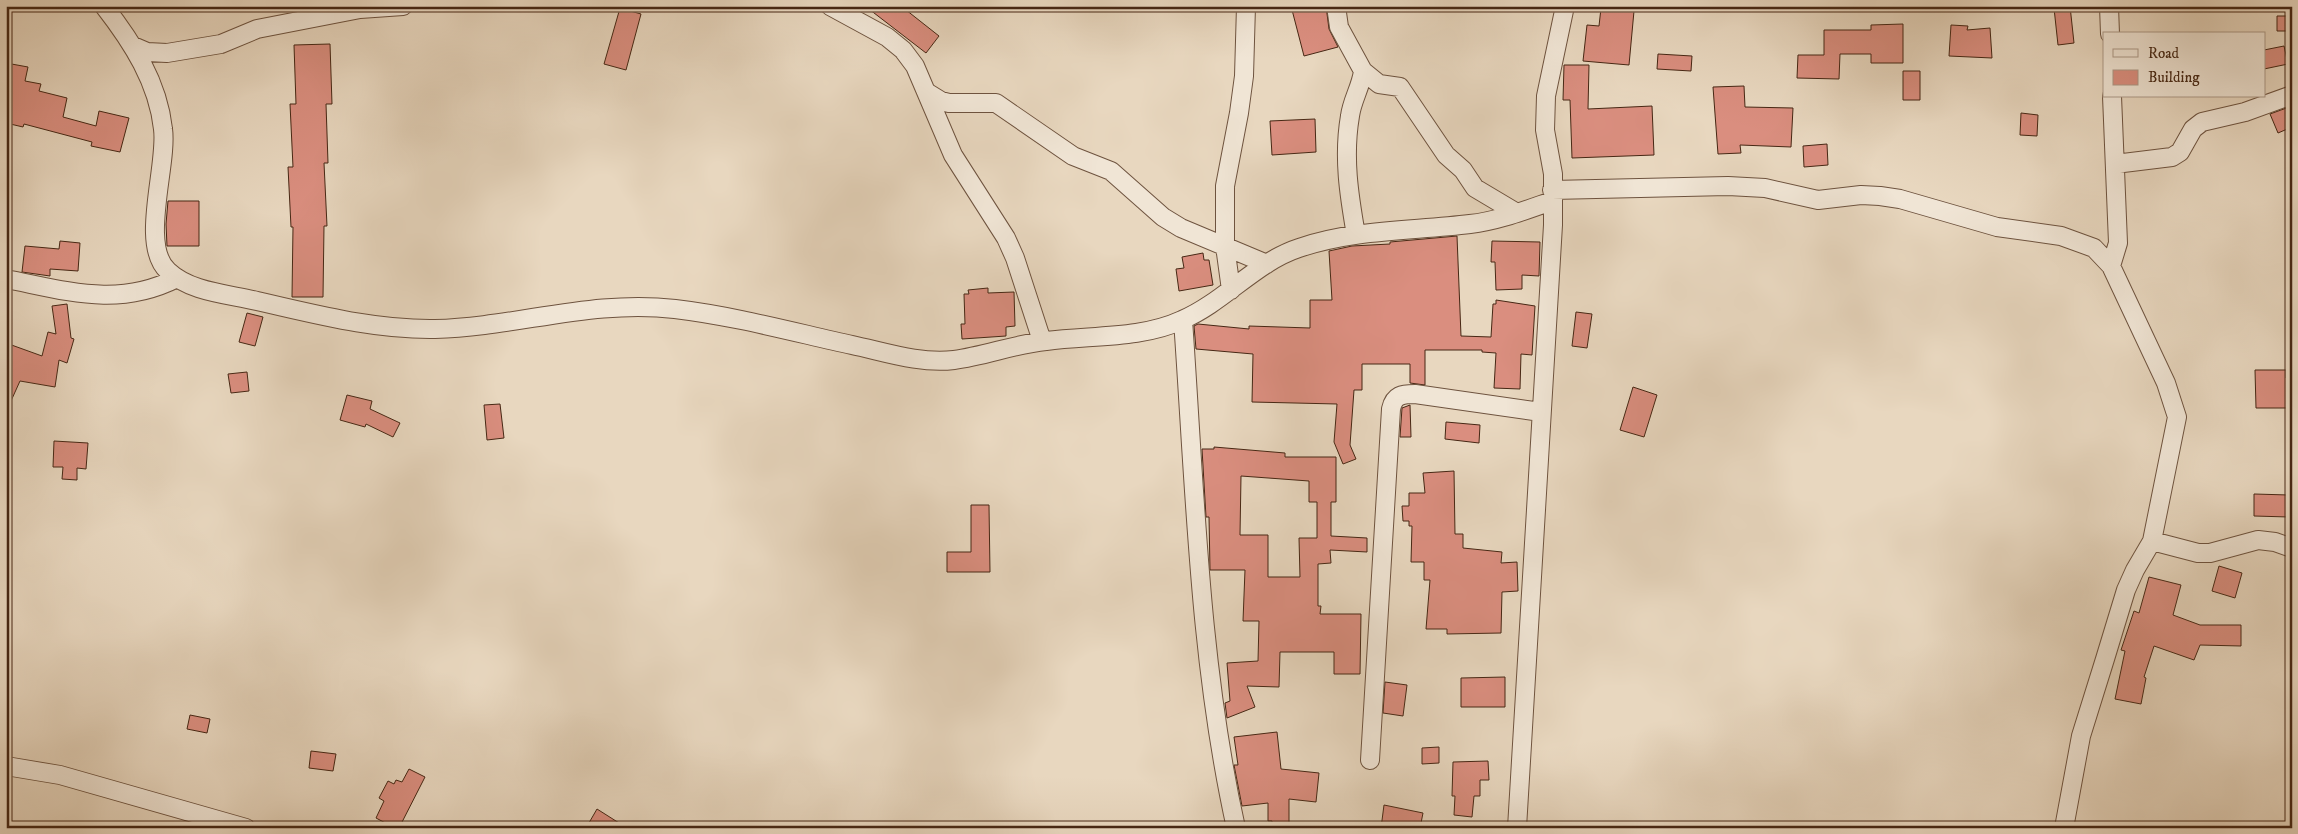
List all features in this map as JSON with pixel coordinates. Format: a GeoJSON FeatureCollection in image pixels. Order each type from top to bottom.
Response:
{"type":"FeatureCollection","features":[{"type":"Feature","properties":{"kind":"street"},"geometry":{"type":"LineString","coordinates":[[104,6],[133,46],[146,70],[164,128],[164,156],[156,220],[156,243],[159,261],[165,270],[194,287],[353,323],[433,329],[505,323],[558,313],[625,306],[671,308],[712,314],[918,360],[956,360],[1042,341],[1156,329],[1183,320],[1294,249],[1356,235],[1475,224],[1517,213],[1552,195],[1728,186],[1765,188],[1818,200],[1861,195],[1900,199],[1997,227],[2061,236],[2094,248],[2111,266],[2166,384],[2177,417],[2152,542],[2135,570],[2126,590],[2107,650],[2081,736],[2064,828]]}},
{"type":"Feature","properties":{"kind":"street"},"geometry":{"type":"LineString","coordinates":[[133,46],[147,52],[167,53],[221,44],[250,31],[266,27],[360,9],[403,6]]}},
{"type":"Feature","properties":{"kind":"street"},"geometry":{"type":"LineString","coordinates":[[830,6],[887,37],[903,50],[915,66],[953,155],[1006,238],[1015,258],[1042,341]]}},
{"type":"Feature","properties":{"kind":"street"},"geometry":{"type":"LineString","coordinates":[[1230,290],[1225,246],[1225,186],[1240,113],[1244,76],[1246,6]]}},
{"type":"Feature","properties":{"kind":"street"},"geometry":{"type":"LineString","coordinates":[[1336,6],[1338,27],[1363,71],[1380,84],[1392,84],[1400,88],[1446,155],[1463,170],[1475,188],[1517,213]]}},
{"type":"Feature","properties":{"kind":"street"},"geometry":{"type":"LineString","coordinates":[[1517,828],[1553,225],[1553,174],[1545,130],[1546,96],[1565,6]]}},
{"type":"Feature","properties":{"kind":"street"},"geometry":{"type":"LineString","coordinates":[[2110,6],[2110,32]]}},
{"type":"Feature","properties":{"kind":"street"},"geometry":{"type":"LineString","coordinates":[[1356,235],[1347,184],[1346,156],[1350,114],[1363,71]]}},
{"type":"Feature","properties":{"kind":"street"},"geometry":{"type":"LineString","coordinates":[[928,93],[941,101],[949,103],[996,103],[1073,156],[1111,171],[1163,217],[1181,228],[1268,264]]}},
{"type":"Feature","properties":{"kind":"street"},"geometry":{"type":"LineString","coordinates":[[2115,164],[2172,157],[2180,152],[2188,143],[2193,129],[2202,122],[2245,112],[2292,95]]}},
{"type":"Feature","properties":{"kind":"street"},"geometry":{"type":"LineString","coordinates":[[2111,266],[2118,243],[2112,98]]}},
{"type":"Feature","properties":{"kind":"street"},"geometry":{"type":"LineString","coordinates":[[6,279],[87,294],[116,295],[155,289],[177,278]]}},
{"type":"Feature","properties":{"kind":"street"},"geometry":{"type":"LineString","coordinates":[[1183,320],[1206,643],[1226,784],[1236,828]]}},
{"type":"Feature","properties":{"kind":"street"},"geometry":{"type":"LineString","coordinates":[[1370,760],[1391,409],[1394,398],[1415,394],[1541,412]]}},
{"type":"Feature","properties":{"kind":"street"},"geometry":{"type":"LineString","coordinates":[[2152,542],[2198,554],[2210,554],[2258,540],[2275,542],[2292,548]]}},
{"type":"Feature","properties":{"kind":"street"},"geometry":{"type":"LineString","coordinates":[[6,766],[60,775],[246,828]]}},
{"type":"Feature","properties":{"kind":"building"},"geometry":{"type":"Polygon","coordinates":[[[865,6],[901,6],[939,36],[926,53],[865,6]]]}},
{"type":"Feature","properties":{"kind":"building"},"geometry":{"type":"Polygon","coordinates":[[[1291,6],[1326,6],[1329,29],[1338,47],[1304,56],[1291,6]]]}},
{"type":"Feature","properties":{"kind":"building"},"geometry":{"type":"Polygon","coordinates":[[[2070,6],[2074,43],[2058,45],[2054,8],[2070,6]]]}},
{"type":"Feature","properties":{"kind":"building"},"geometry":{"type":"Polygon","coordinates":[[[620,8],[641,14],[626,70],[604,64],[620,8]]]}},
{"type":"Feature","properties":{"kind":"building"},"geometry":{"type":"Polygon","coordinates":[[[1601,8],[1634,11],[1629,65],[1583,61],[1587,25],[1599,26],[1601,8]]]}},
{"type":"Feature","properties":{"kind":"building"},"geometry":{"type":"Polygon","coordinates":[[[2277,16],[2291,16],[2291,31],[2277,31],[2277,16]]]}},
{"type":"Feature","properties":{"kind":"building"},"geometry":{"type":"Polygon","coordinates":[[[1903,24],[1903,63],[1871,63],[1871,54],[1840,54],[1839,79],[1797,78],[1798,55],[1824,55],[1824,30],[1871,30],[1871,25],[1903,24]]]}},
{"type":"Feature","properties":{"kind":"building"},"geometry":{"type":"Polygon","coordinates":[[[1951,25],[1968,26],[1967,30],[1990,28],[1992,58],[1949,56],[1951,25]]]}},
{"type":"Feature","properties":{"kind":"building"},"geometry":{"type":"Polygon","coordinates":[[[330,44],[332,104],[326,104],[328,163],[324,163],[327,226],[324,226],[323,297],[292,297],[293,227],[291,227],[288,167],[293,167],[290,104],[296,104],[294,45],[330,44]]]}},
{"type":"Feature","properties":{"kind":"building"},"geometry":{"type":"Polygon","coordinates":[[[2284,46],[2288,64],[2266,69],[2266,50],[2284,46]]]}},
{"type":"Feature","properties":{"kind":"building"},"geometry":{"type":"Polygon","coordinates":[[[1658,54],[1692,56],[1691,71],[1657,69],[1658,54]]]}},
{"type":"Feature","properties":{"kind":"building"},"geometry":{"type":"Polygon","coordinates":[[[6,63],[28,67],[25,81],[41,84],[39,91],[67,98],[63,117],[96,126],[99,111],[129,118],[120,152],[91,146],[92,142],[24,124],[23,127],[6,123],[6,63]]]}},
{"type":"Feature","properties":{"kind":"building"},"geometry":{"type":"Polygon","coordinates":[[[1564,65],[1589,65],[1588,109],[1652,106],[1654,155],[1572,158],[1570,100],[1563,100],[1564,65]]]}},
{"type":"Feature","properties":{"kind":"building"},"geometry":{"type":"Polygon","coordinates":[[[1903,71],[1920,71],[1920,100],[1903,100],[1903,71]]]}},
{"type":"Feature","properties":{"kind":"building"},"geometry":{"type":"Polygon","coordinates":[[[1744,86],[1745,107],[1793,108],[1791,147],[1740,145],[1741,153],[1718,154],[1713,87],[1744,86]]]}},
{"type":"Feature","properties":{"kind":"building"},"geometry":{"type":"Polygon","coordinates":[[[2292,106],[2292,127],[2278,133],[2270,114],[2292,106]]]}},
{"type":"Feature","properties":{"kind":"building"},"geometry":{"type":"Polygon","coordinates":[[[2021,113],[2038,115],[2037,136],[2020,135],[2021,113]]]}},
{"type":"Feature","properties":{"kind":"building"},"geometry":{"type":"Polygon","coordinates":[[[1315,119],[1316,152],[1272,155],[1270,121],[1315,119]]]}},
{"type":"Feature","properties":{"kind":"building"},"geometry":{"type":"Polygon","coordinates":[[[1827,144],[1828,165],[1804,167],[1803,146],[1827,144]]]}},
{"type":"Feature","properties":{"kind":"building"},"geometry":{"type":"Polygon","coordinates":[[[168,201],[199,201],[199,246],[167,246],[168,201]]]}},
{"type":"Feature","properties":{"kind":"building"},"geometry":{"type":"Polygon","coordinates":[[[1457,236],[1461,336],[1491,337],[1493,304],[1496,304],[1496,300],[1535,306],[1532,355],[1521,354],[1520,389],[1494,388],[1496,353],[1482,352],[1482,350],[1425,350],[1425,385],[1410,383],[1410,364],[1362,364],[1362,390],[1354,390],[1350,445],[1356,459],[1343,464],[1334,442],[1337,404],[1252,402],[1253,354],[1196,349],[1194,326],[1198,324],[1249,329],[1249,326],[1310,328],[1310,300],[1332,300],[1329,251],[1352,246],[1390,244],[1390,242],[1457,236]]]}},
{"type":"Feature","properties":{"kind":"building"},"geometry":{"type":"Polygon","coordinates":[[[60,241],[80,243],[78,271],[50,269],[50,276],[22,272],[25,246],[59,249],[60,241]]]}},
{"type":"Feature","properties":{"kind":"building"},"geometry":{"type":"Polygon","coordinates":[[[1492,241],[1540,242],[1539,276],[1522,275],[1522,289],[1496,290],[1495,262],[1491,262],[1492,241]]]}},
{"type":"Feature","properties":{"kind":"building"},"geometry":{"type":"Polygon","coordinates":[[[1203,253],[1204,260],[1209,260],[1213,285],[1179,291],[1176,269],[1184,268],[1182,257],[1203,253]]]}},
{"type":"Feature","properties":{"kind":"building"},"geometry":{"type":"Polygon","coordinates":[[[988,288],[988,293],[1014,292],[1015,326],[1006,327],[1006,336],[962,339],[961,324],[965,324],[964,294],[969,294],[968,290],[988,288]]]}},
{"type":"Feature","properties":{"kind":"building"},"geometry":{"type":"Polygon","coordinates":[[[67,304],[71,338],[74,339],[67,363],[59,360],[55,387],[20,381],[6,412],[6,343],[42,356],[48,332],[56,334],[52,306],[67,304]]]}},
{"type":"Feature","properties":{"kind":"building"},"geometry":{"type":"Polygon","coordinates":[[[1576,312],[1592,314],[1587,348],[1572,346],[1576,312]]]}},
{"type":"Feature","properties":{"kind":"building"},"geometry":{"type":"Polygon","coordinates":[[[247,313],[263,317],[255,346],[239,342],[247,313]]]}},
{"type":"Feature","properties":{"kind":"building"},"geometry":{"type":"Polygon","coordinates":[[[2255,370],[2286,370],[2286,378],[2292,378],[2292,408],[2256,408],[2255,370]]]}},
{"type":"Feature","properties":{"kind":"building"},"geometry":{"type":"Polygon","coordinates":[[[247,372],[249,391],[231,393],[228,374],[247,372]]]}},
{"type":"Feature","properties":{"kind":"building"},"geometry":{"type":"Polygon","coordinates":[[[1633,387],[1657,395],[1644,437],[1620,430],[1633,387]]]}},
{"type":"Feature","properties":{"kind":"building"},"geometry":{"type":"Polygon","coordinates":[[[347,395],[372,401],[370,409],[400,423],[393,437],[366,424],[365,427],[340,420],[347,395]]]}},
{"type":"Feature","properties":{"kind":"building"},"geometry":{"type":"Polygon","coordinates":[[[500,404],[504,438],[487,440],[484,405],[500,404]]]}},
{"type":"Feature","properties":{"kind":"building"},"geometry":{"type":"Polygon","coordinates":[[[1410,405],[1411,437],[1400,437],[1402,408],[1410,405]]]}},
{"type":"Feature","properties":{"kind":"building"},"geometry":{"type":"Polygon","coordinates":[[[1446,422],[1480,425],[1479,443],[1445,439],[1446,422]]]}},
{"type":"Feature","properties":{"kind":"building"},"geometry":{"type":"Polygon","coordinates":[[[54,441],[88,443],[86,469],[77,468],[77,480],[62,479],[63,467],[53,467],[54,441]]]}},
{"type":"Feature","properties":{"kind":"building"},"geometry":{"type":"Polygon","coordinates":[[[1214,447],[1285,453],[1285,457],[1336,457],[1336,502],[1331,502],[1331,536],[1367,538],[1367,552],[1330,550],[1331,563],[1318,564],[1318,606],[1321,606],[1320,614],[1361,614],[1360,674],[1334,674],[1334,652],[1280,652],[1279,687],[1247,686],[1255,707],[1227,718],[1225,703],[1230,701],[1227,663],[1258,661],[1259,621],[1243,621],[1245,570],[1210,570],[1209,517],[1206,517],[1202,449],[1214,449],[1214,447]],[[1241,476],[1240,535],[1268,535],[1268,577],[1300,577],[1299,538],[1317,538],[1317,502],[1309,502],[1309,481],[1241,476]]]}},
{"type":"Feature","properties":{"kind":"building"},"geometry":{"type":"Polygon","coordinates":[[[1454,471],[1455,534],[1463,534],[1463,548],[1502,552],[1501,563],[1517,562],[1518,591],[1502,592],[1501,633],[1447,634],[1447,629],[1426,629],[1430,580],[1424,580],[1424,562],[1411,562],[1412,526],[1409,526],[1409,521],[1403,521],[1402,506],[1409,506],[1409,493],[1425,493],[1423,473],[1454,471]]]}},
{"type":"Feature","properties":{"kind":"building"},"geometry":{"type":"Polygon","coordinates":[[[2254,494],[2289,495],[2289,517],[2254,516],[2254,494]]]}},
{"type":"Feature","properties":{"kind":"building"},"geometry":{"type":"Polygon","coordinates":[[[971,505],[989,505],[990,572],[947,572],[947,552],[971,552],[971,505]]]}},
{"type":"Feature","properties":{"kind":"building"},"geometry":{"type":"Polygon","coordinates":[[[2219,566],[2242,573],[2235,598],[2212,591],[2219,566]]]}},
{"type":"Feature","properties":{"kind":"building"},"geometry":{"type":"Polygon","coordinates":[[[2149,577],[2181,585],[2173,615],[2200,625],[2241,625],[2241,646],[2200,645],[2194,660],[2154,646],[2144,677],[2146,678],[2141,704],[2115,699],[2125,651],[2121,650],[2134,611],[2139,613],[2149,577]]]}},
{"type":"Feature","properties":{"kind":"building"},"geometry":{"type":"Polygon","coordinates":[[[1505,677],[1505,707],[1461,707],[1461,678],[1505,677]]]}},
{"type":"Feature","properties":{"kind":"building"},"geometry":{"type":"Polygon","coordinates":[[[1385,682],[1407,685],[1403,716],[1383,713],[1385,682]]]}},
{"type":"Feature","properties":{"kind":"building"},"geometry":{"type":"Polygon","coordinates":[[[190,715],[210,719],[207,733],[187,729],[190,715]]]}},
{"type":"Feature","properties":{"kind":"building"},"geometry":{"type":"Polygon","coordinates":[[[1277,732],[1281,769],[1319,773],[1316,802],[1289,799],[1289,828],[1272,828],[1272,821],[1268,821],[1268,803],[1242,806],[1234,765],[1238,765],[1234,737],[1277,732]]]}},
{"type":"Feature","properties":{"kind":"building"},"geometry":{"type":"Polygon","coordinates":[[[1439,747],[1439,763],[1422,764],[1422,748],[1439,747]]]}},
{"type":"Feature","properties":{"kind":"building"},"geometry":{"type":"Polygon","coordinates":[[[311,751],[336,754],[333,771],[309,768],[311,751]]]}},
{"type":"Feature","properties":{"kind":"building"},"geometry":{"type":"Polygon","coordinates":[[[1488,761],[1489,780],[1480,780],[1480,796],[1474,796],[1472,817],[1454,815],[1455,796],[1452,796],[1453,762],[1488,761]]]}},
{"type":"Feature","properties":{"kind":"building"},"geometry":{"type":"Polygon","coordinates":[[[409,769],[425,777],[399,828],[395,828],[376,818],[384,801],[379,798],[388,781],[394,784],[396,780],[402,782],[409,769]]]}},
{"type":"Feature","properties":{"kind":"building"},"geometry":{"type":"Polygon","coordinates":[[[1384,805],[1423,813],[1420,828],[1381,828],[1384,805]]]}},
{"type":"Feature","properties":{"kind":"building"},"geometry":{"type":"Polygon","coordinates":[[[597,809],[627,828],[586,828],[597,809]]]}}]}
